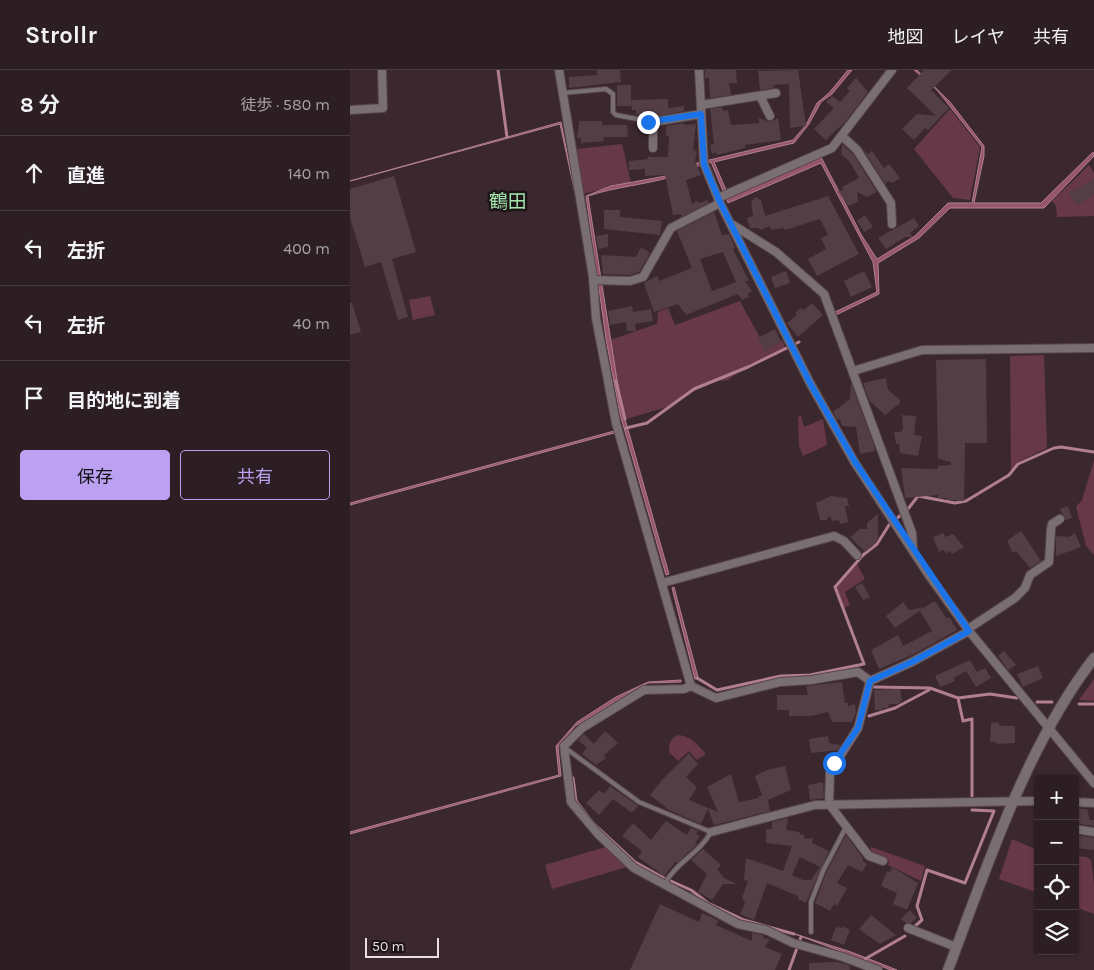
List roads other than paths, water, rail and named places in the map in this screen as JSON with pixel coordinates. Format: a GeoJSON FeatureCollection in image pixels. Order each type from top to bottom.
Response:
{"type":"FeatureCollection","features":[{"type":"Feature","properties":{"kind":"street"},"geometry":{"type":"LineString","coordinates":[[350,110],[382,108],[382,70]]}},
{"type":"Feature","properties":{"kind":"street"},"geometry":{"type":"LineString","coordinates":[[559,70],[593,280],[596,318],[616,423],[691,686],[716,698],[780,682],[811,680],[858,672],[870,681]]}},
{"type":"Feature","properties":{"kind":"street"},"geometry":{"type":"LineString","coordinates":[[699,70],[704,164],[719,200],[810,383],[855,462],[913,551],[968,630],[1050,727],[1094,783]]}},
{"type":"Feature","properties":{"kind":"street"},"geometry":{"type":"LineString","coordinates":[[593,280],[630,281],[643,277],[671,228],[719,200],[832,148],[892,70]]}},
{"type":"Feature","properties":{"kind":"street"},"geometry":{"type":"LineString","coordinates":[[653,148],[653,122],[776,93]]}},
{"type":"Feature","properties":{"kind":"street"},"geometry":{"type":"LineString","coordinates":[[760,96],[770,116]]}},
{"type":"Feature","properties":{"kind":"street"},"geometry":{"type":"LineString","coordinates":[[842,136],[857,150],[891,203],[892,224]]}},
{"type":"Feature","properties":{"kind":"street"},"geometry":{"type":"LineString","coordinates":[[733,225],[776,252],[824,294],[912,533],[913,551]]}},
{"type":"Feature","properties":{"kind":"street"},"geometry":{"type":"LineString","coordinates":[[853,371],[922,350],[1094,348]]}},
{"type":"Feature","properties":{"kind":"street"},"geometry":{"type":"LineString","coordinates":[[870,681],[912,662],[968,630],[1014,598],[1025,588],[1030,575],[1049,562],[1052,524],[1060,519]]}},
{"type":"Feature","properties":{"kind":"street"},"geometry":{"type":"LineString","coordinates":[[662,583],[834,536],[844,541],[857,554]]}},
{"type":"Feature","properties":{"kind":"street"},"geometry":{"type":"LineString","coordinates":[[948,970],[1012,802],[1050,727],[1094,658]]}},
{"type":"Feature","properties":{"kind":"street"},"geometry":{"type":"LineString","coordinates":[[870,681],[858,728],[830,772],[829,804],[869,856],[883,861]]}},
{"type":"Feature","properties":{"kind":"street"},"geometry":{"type":"LineString","coordinates":[[691,686],[684,689],[644,690],[582,728],[564,746],[571,802],[598,834],[634,868],[664,885],[738,924],[766,930],[793,943],[843,957],[878,970]]}},
{"type":"Feature","properties":{"kind":"street"},"geometry":{"type":"LineString","coordinates":[[711,832],[815,805],[1034,801]]}},
{"type":"Feature","properties":{"kind":"street"},"geometry":{"type":"LineString","coordinates":[[1079,802],[1094,803]]}},
{"type":"Feature","properties":{"kind":"street"},"geometry":{"type":"LineString","coordinates":[[1079,830],[1094,832]]}},
{"type":"Feature","properties":{"kind":"street"},"geometry":{"type":"LineString","coordinates":[[908,928],[956,947]]}},
{"type":"Feature","properties":{"kind":"lane"},"geometry":{"type":"LineString","coordinates":[[562,93],[606,89],[613,94],[613,112],[616,115],[653,122]]}},
{"type":"Feature","properties":{"kind":"lane"},"geometry":{"type":"LineString","coordinates":[[564,746],[639,802],[711,832],[685,861],[671,872],[664,885]]}},
{"type":"Feature","properties":{"kind":"lane"},"geometry":{"type":"LineString","coordinates":[[811,932],[811,902],[823,871],[846,826]]}},
{"type":"Feature","properties":{"kind":"waterway"},"geometry":{"type":"LineString","coordinates":[[498,70],[507,137]]}},
{"type":"Feature","properties":{"kind":"waterway"},"geometry":{"type":"LineString","coordinates":[[626,428],[647,423],[694,389],[748,367],[799,342]]}},
{"type":"Feature","properties":{"kind":"waterway"},"geometry":{"type":"LineString","coordinates":[[616,381],[625,419]]}},
{"type":"Feature","properties":{"kind":"waterway"},"geometry":{"type":"LineString","coordinates":[[697,678],[717,690],[781,676],[810,675],[864,664],[835,587],[863,555],[877,544],[889,525],[908,509],[918,496],[955,503],[966,501],[1009,475],[1018,464],[1054,448],[1061,447],[1094,452]]}},
{"type":"Feature","properties":{"kind":"waterway"},"geometry":{"type":"LineString","coordinates":[[874,687],[930,688],[958,698],[990,694],[1017,698]]}},
{"type":"Feature","properties":{"kind":"waterway"},"geometry":{"type":"LineString","coordinates":[[869,716],[895,708],[929,690]]}},
{"type":"Feature","properties":{"kind":"waterway"},"geometry":{"type":"LineString","coordinates":[[958,698],[963,721],[972,719],[972,796]]}},
{"type":"Feature","properties":{"kind":"waterway"},"geometry":{"type":"LineString","coordinates":[[1037,702],[1052,702]]}},
{"type":"Feature","properties":{"kind":"waterway"},"geometry":{"type":"LineString","coordinates":[[1079,704],[1094,704]]}},
{"type":"Feature","properties":{"kind":"waterway"},"geometry":{"type":"LineString","coordinates":[[573,778],[576,801],[593,823],[635,862],[691,890],[708,903],[744,920],[794,934]]}},
{"type":"Feature","properties":{"kind":"waterway"},"geometry":{"type":"LineString","coordinates":[[914,927],[922,920],[917,906],[927,870],[965,883],[994,811],[972,810]]}},
{"type":"Feature","properties":{"kind":"waterway"},"geometry":{"type":"LineString","coordinates":[[865,959],[905,936]]}},
{"type":"Feature","properties":{"kind":"waterway"},"geometry":{"type":"LineString","coordinates":[[789,970],[801,937]]}},
{"type":"Feature","properties":{"kind":"district","name":"鶴田"},"geometry":{"type":"Point","coordinates":[508,202]}}]}
